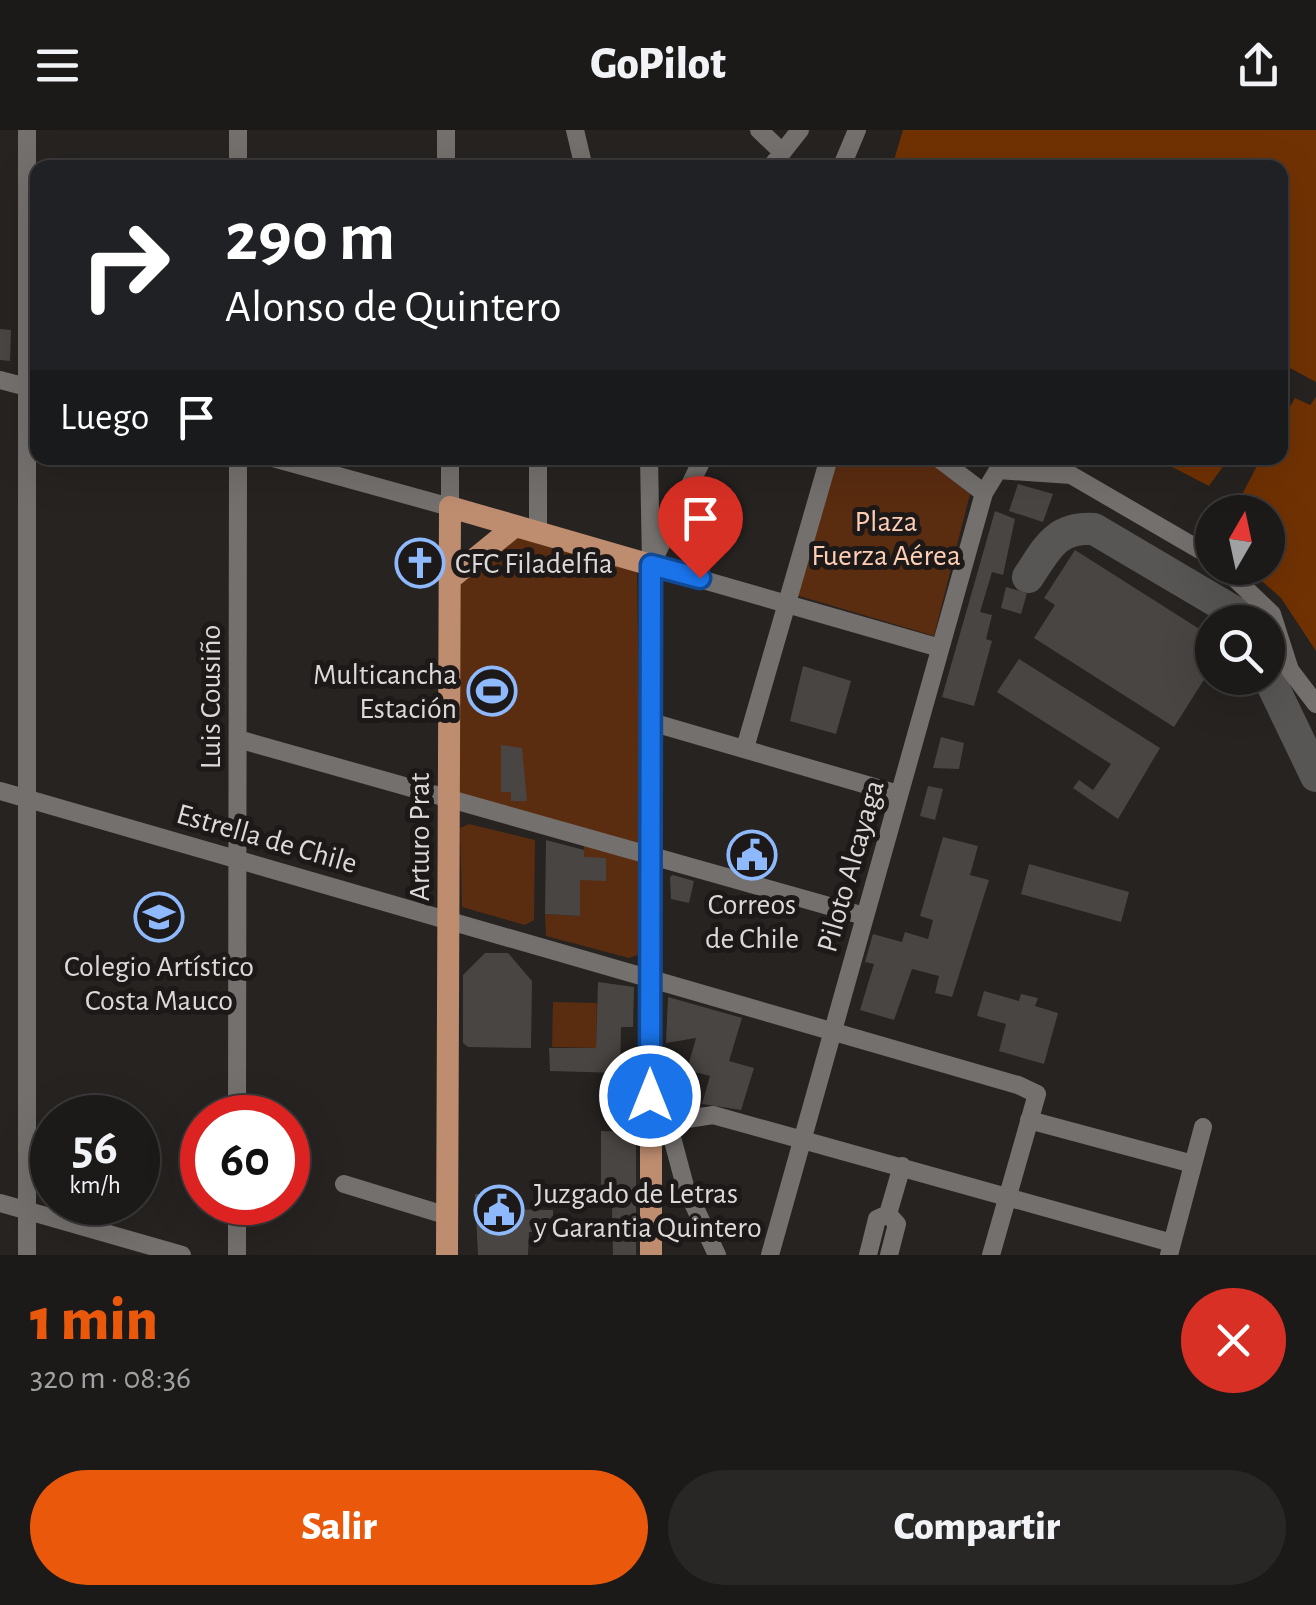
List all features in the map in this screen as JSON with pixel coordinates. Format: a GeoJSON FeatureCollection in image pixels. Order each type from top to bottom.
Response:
{"type":"FeatureCollection","features":[{"type":"Feature","properties":{"kind":"main road"},"geometry":{"type":"LineString","coordinates":[[450,507],[651,565],[650,1255]]}},
{"type":"Feature","properties":{"kind":"main road","name":"Arturo Prat"},"geometry":{"type":"LineString","coordinates":[[448,1255],[450,507]]}},
{"type":"Feature","properties":{"kind":"main road"},"geometry":{"type":"LineString","coordinates":[[450,579],[527,529]]}},
{"type":"Feature","properties":{"kind":"street"},"geometry":{"type":"LineString","coordinates":[[27,130],[30,173]]}},
{"type":"Feature","properties":{"kind":"street"},"geometry":{"type":"LineString","coordinates":[[238,130],[238,160]]}},
{"type":"Feature","properties":{"kind":"street"},"geometry":{"type":"LineString","coordinates":[[446,130],[446,160]]}},
{"type":"Feature","properties":{"kind":"street"},"geometry":{"type":"LineString","coordinates":[[759,130],[782,152]]}},
{"type":"Feature","properties":{"kind":"street"},"geometry":{"type":"LineString","coordinates":[[776,160],[800,130]]}},
{"type":"Feature","properties":{"kind":"street"},"geometry":{"type":"LineString","coordinates":[[844,160],[857,130]]}},
{"type":"Feature","properties":{"kind":"street"},"geometry":{"type":"LineString","coordinates":[[572,131],[581,160]]}},
{"type":"Feature","properties":{"kind":"street"},"geometry":{"type":"LineString","coordinates":[[0,380],[30,388]]}},
{"type":"Feature","properties":{"kind":"street"},"geometry":{"type":"LineString","coordinates":[[28,1255],[31,465]]}},
{"type":"Feature","properties":{"kind":"street","name":"Luis Cousiño"},"geometry":{"type":"LineString","coordinates":[[237,1095],[238,465]]}},
{"type":"Feature","properties":{"kind":"street"},"geometry":{"type":"LineString","coordinates":[[299,465],[450,507]]}},
{"type":"Feature","properties":{"kind":"street","name":"Arturo Prat"},"geometry":{"type":"LineString","coordinates":[[450,465],[450,507]]}},
{"type":"Feature","properties":{"kind":"street"},"geometry":{"type":"LineString","coordinates":[[527,529],[537,465]]}},
{"type":"Feature","properties":{"kind":"street"},"geometry":{"type":"LineString","coordinates":[[649,465],[651,565]]}},
{"type":"Feature","properties":{"kind":"street"},"geometry":{"type":"LineString","coordinates":[[651,565],[699,465]]}},
{"type":"Feature","properties":{"kind":"street"},"geometry":{"type":"LineString","coordinates":[[745,748],[827,465]]}},
{"type":"Feature","properties":{"kind":"street"},"geometry":{"type":"LineString","coordinates":[[947,465],[984,493],[1004,468],[1072,476],[1195,548]]}},
{"type":"Feature","properties":{"kind":"street","name":"Piloto Alcayaga"},"geometry":{"type":"LineString","coordinates":[[770,1255],[984,493]]}},
{"type":"Feature","properties":{"kind":"street"},"geometry":{"type":"LineString","coordinates":[[651,565],[940,648]]}},
{"type":"Feature","properties":{"kind":"street"},"geometry":{"type":"LineString","coordinates":[[1242,585],[1272,614],[1290,670],[1316,704]]}},
{"type":"Feature","properties":{"kind":"street"},"geometry":{"type":"LineString","coordinates":[[651,722],[898,794]]}},
{"type":"Feature","properties":{"kind":"street"},"geometry":{"type":"LineString","coordinates":[[238,739],[864,916]]}},
{"type":"Feature","properties":{"kind":"street","name":"Estrella de Chile"},"geometry":{"type":"LineString","coordinates":[[0,791],[1018,1084],[1037,1094],[1030,1120]]}},
{"type":"Feature","properties":{"kind":"street"},"geometry":{"type":"LineString","coordinates":[[651,1057],[688,1193],[717,1255]]}},
{"type":"Feature","properties":{"kind":"street"},"geometry":{"type":"LineString","coordinates":[[668,1122],[712,1115],[802,1137],[1007,1196],[1170,1249],[1203,1127]]}},
{"type":"Feature","properties":{"kind":"street"},"geometry":{"type":"LineString","coordinates":[[991,1255],[1030,1120],[1193,1164]]}},
{"type":"Feature","properties":{"kind":"street"},"geometry":{"type":"LineString","coordinates":[[888,1214],[902,1166]]}},
{"type":"Feature","properties":{"kind":"street"},"geometry":{"type":"LineString","coordinates":[[344,1184],[448,1216]]}},
{"type":"Feature","properties":{"kind":"street"},"geometry":{"type":"LineString","coordinates":[[0,1203],[182,1255]]}},
{"type":"Feature","properties":{"kind":"street"},"geometry":{"type":"LineString","coordinates":[[868,1255],[876,1219],[888,1214]]}},
{"type":"Feature","properties":{"kind":"street"},"geometry":{"type":"LineString","coordinates":[[888,1214],[897,1224],[889,1255]]}},
{"type":"Feature","properties":{"kind":"street"},"geometry":{"type":"LineString","coordinates":[[237,1225],[237,1255]]}},
{"type":"Feature","properties":{"kind":"green space","name":"Plaza Fuerza Aérea"},"geometry":{"type":"Polygon","coordinates":[[[832,465],[934,465],[970,494],[934,636],[796,595],[832,465]]]}},
{"type":"Feature","properties":{"kind":"green space"},"geometry":{"type":"Polygon","coordinates":[[[512,533],[637,569],[641,844],[460,795],[455,582],[512,533]]]}},
{"type":"Feature","properties":{"kind":"green space"},"geometry":{"type":"Polygon","coordinates":[[[469,824],[535,840],[534,920],[525,925],[462,907],[460,828],[469,824]]]}},
{"type":"Feature","properties":{"kind":"green space"},"geometry":{"type":"Polygon","coordinates":[[[584,844],[641,858],[640,954],[629,958],[546,936],[545,914],[579,916],[580,880],[605,880],[584,857],[584,844]]]}},
{"type":"Feature","properties":{"kind":"green space"},"geometry":{"type":"Polygon","coordinates":[[[553,1002],[597,1003],[596,1048],[552,1047],[553,1002]]]}},
{"type":"Feature","properties":{"kind":"shaded area"},"geometry":{"type":"Polygon","coordinates":[[[903,130],[1316,130],[1316,382],[1290,368],[1288,371],[1288,160],[894,160],[903,130]]]}},
{"type":"Feature","properties":{"kind":"shaded area"},"geometry":{"type":"Polygon","coordinates":[[[1316,397],[1316,651],[1281,598],[1266,585],[1285,585],[1285,495],[1242,495],[1257,465],[1288,465],[1288,410],[1295,398],[1310,405],[1316,397]]]}},
{"type":"Feature","properties":{"kind":"shaded area"},"geometry":{"type":"Polygon","coordinates":[[[1168,465],[1224,465],[1209,486],[1168,465]]]}},
{"type":"Feature","properties":{"kind":"building"},"geometry":{"type":"Polygon","coordinates":[[[0,329],[11,330],[10,361],[0,360],[0,329]]]}},
{"type":"Feature","properties":{"kind":"building"},"geometry":{"type":"Polygon","coordinates":[[[1018,484],[1053,494],[1043,522],[1009,511],[1018,484]]]}},
{"type":"Feature","properties":{"kind":"building"},"geometry":{"type":"Polygon","coordinates":[[[995,511],[1015,519],[1003,575],[992,572],[980,612],[992,615],[986,639],[992,641],[974,706],[942,697],[995,511]]]}},
{"type":"Feature","properties":{"kind":"building"},"geometry":{"type":"Polygon","coordinates":[[[934,547],[942,547],[948,557],[942,567],[934,567],[928,561],[928,553],[934,547]]]}},
{"type":"Feature","properties":{"kind":"building"},"geometry":{"type":"Polygon","coordinates":[[[1075,550],[1195,626],[1195,694],[1174,727],[1034,638],[1055,605],[1044,598],[1075,550]]]}},
{"type":"Feature","properties":{"kind":"building"},"geometry":{"type":"Polygon","coordinates":[[[1006,587],[1027,593],[1021,614],[1001,608],[1006,587]]]}},
{"type":"Feature","properties":{"kind":"building"},"geometry":{"type":"Polygon","coordinates":[[[1019,659],[1160,748],[1118,819],[1073,788],[1079,780],[1093,790],[1111,764],[997,692],[1019,659]]]}},
{"type":"Feature","properties":{"kind":"building"},"geometry":{"type":"Polygon","coordinates":[[[803,666],[851,681],[836,734],[790,721],[803,666]]]}},
{"type":"Feature","properties":{"kind":"building"},"geometry":{"type":"Polygon","coordinates":[[[941,737],[964,743],[959,769],[933,768],[941,737]]]}},
{"type":"Feature","properties":{"kind":"building"},"geometry":{"type":"Polygon","coordinates":[[[501,745],[522,748],[527,801],[511,801],[511,792],[501,792],[501,745]]]}},
{"type":"Feature","properties":{"kind":"building"},"geometry":{"type":"Polygon","coordinates":[[[928,786],[943,789],[935,820],[920,816],[928,786]]]}},
{"type":"Feature","properties":{"kind":"building"},"geometry":{"type":"Polygon","coordinates":[[[943,837],[978,846],[970,875],[989,880],[952,997],[935,993],[939,976],[912,969],[894,1020],[860,1010],[874,964],[865,962],[873,934],[902,942],[905,932],[928,939],[933,920],[920,916],[943,837]]]}},
{"type":"Feature","properties":{"kind":"building"},"geometry":{"type":"Polygon","coordinates":[[[546,840],[584,850],[584,857],[606,858],[606,881],[580,880],[580,916],[545,914],[546,840]]]}},
{"type":"Feature","properties":{"kind":"building"},"geometry":{"type":"Polygon","coordinates":[[[1029,864],[1129,892],[1121,922],[1021,894],[1029,864]]]}},
{"type":"Feature","properties":{"kind":"building"},"geometry":{"type":"Polygon","coordinates":[[[673,875],[694,881],[689,903],[671,899],[673,875]]]}},
{"type":"Feature","properties":{"kind":"building"},"geometry":{"type":"Polygon","coordinates":[[[485,953],[508,953],[532,981],[531,1048],[468,1047],[463,1043],[463,975],[485,953]]]}},
{"type":"Feature","properties":{"kind":"building"},"geometry":{"type":"Polygon","coordinates":[[[598,982],[634,987],[633,1027],[621,1027],[620,1073],[550,1071],[549,1048],[596,1048],[598,982]]]}},
{"type":"Feature","properties":{"kind":"building"},"geometry":{"type":"Polygon","coordinates":[[[984,991],[1019,1001],[1021,994],[1038,998],[1035,1006],[1058,1013],[1044,1064],[999,1051],[1006,1024],[977,1016],[984,991]]]}},
{"type":"Feature","properties":{"kind":"building"},"geometry":{"type":"Polygon","coordinates":[[[668,997],[742,1018],[729,1061],[754,1068],[741,1110],[702,1104],[710,1076],[687,1070],[696,1038],[666,1043],[668,997]]]}},
{"type":"Feature","properties":{"kind":"building"},"geometry":{"type":"Polygon","coordinates":[[[601,1131],[636,1132],[636,1255],[613,1255],[612,1206],[601,1206],[601,1131]]]}},
{"type":"Feature","properties":{"kind":"building"},"geometry":{"type":"Polygon","coordinates":[[[475,1194],[490,1194],[489,1209],[553,1210],[553,1232],[529,1232],[528,1255],[478,1255],[475,1194]]]}},
{"type":"Feature","properties":{"kind":"taxiway"},"geometry":{"type":"LineString","coordinates":[[1028,577],[1062,535],[1094,529],[1223,605]]}},
{"type":"Feature","properties":{"kind":"taxiway"},"geometry":{"type":"LineString","coordinates":[[1277,695],[1316,776]]}},
{"type":"Feature","properties":{"kind":"place","name":"CFC Filadelfia"},"geometry":{"type":"Point","coordinates":[420,563]}},
{"type":"Feature","properties":{"kind":"place","name":"Multicancha Estación"},"geometry":{"type":"Point","coordinates":[492,691]}},
{"type":"Feature","properties":{"kind":"place","name":"Correos de Chile"},"geometry":{"type":"Point","coordinates":[752,855]}},
{"type":"Feature","properties":{"kind":"place","name":"Colegio Artístico Costa Mauco"},"geometry":{"type":"Point","coordinates":[159,917]}},
{"type":"Feature","properties":{"kind":"place","name":"Juzgado de Letras y Garantia Quintero"},"geometry":{"type":"Point","coordinates":[499,1210]}},
{"type":"Feature","properties":{"kind":"route"},"geometry":{"type":"LineString","coordinates":[[650,1096],[651,565],[700,578]]}}]}
